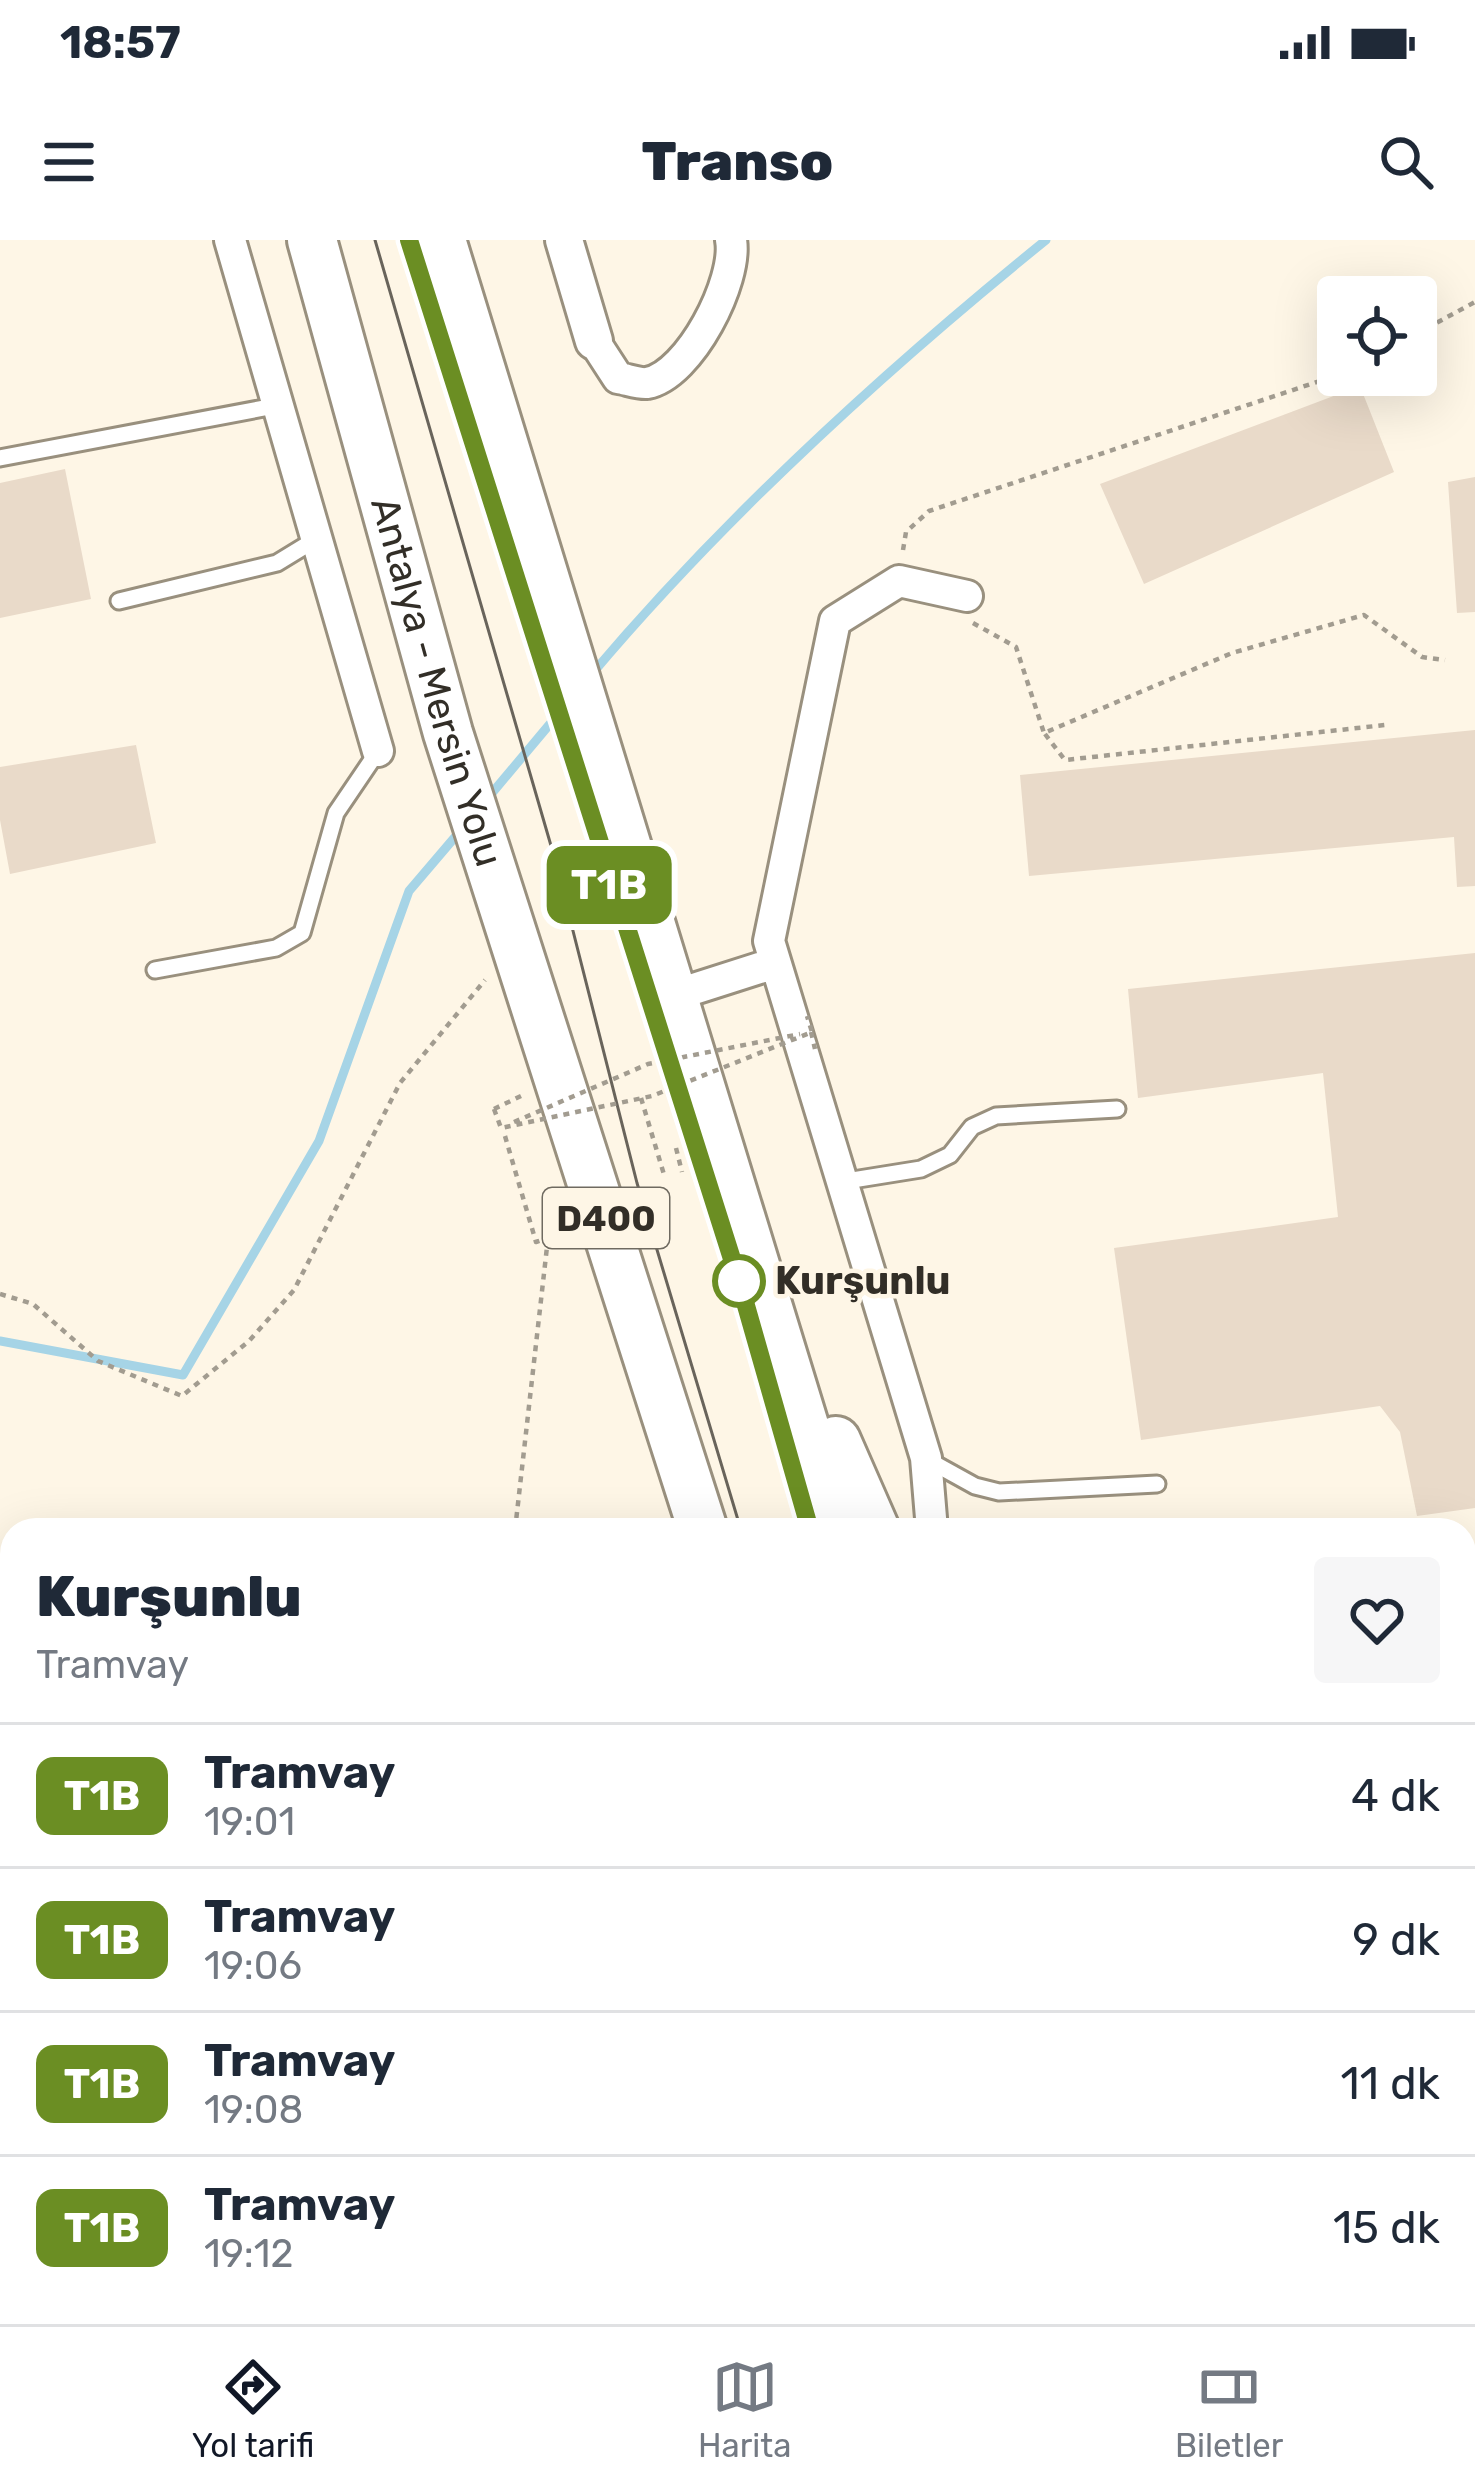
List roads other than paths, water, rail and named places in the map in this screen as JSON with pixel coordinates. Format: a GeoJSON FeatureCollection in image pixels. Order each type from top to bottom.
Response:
{"type":"FeatureCollection","features":[{"type":"Feature","properties":{"kind":"highway","name":"Antalya - Mersin Yolu"},"geometry":{"type":"LineString","coordinates":[[312,240],[448,733],[699,1518]]}},
{"type":"Feature","properties":{"kind":"highway"},"geometry":{"type":"LineString","coordinates":[[441,240],[832,1518]]}},
{"type":"Feature","properties":{"kind":"highway"},"geometry":{"type":"LineString","coordinates":[[758,1264],[870,1518]]}},
{"type":"Feature","properties":{"kind":"highway"},"geometry":{"type":"LineString","coordinates":[[630,1293],[665,1518]]}},
{"type":"Feature","properties":{"kind":"street"},"geometry":{"type":"LineString","coordinates":[[230,240],[280,405],[313,541],[378,751]]}},
{"type":"Feature","properties":{"kind":"street"},"geometry":{"type":"LineString","coordinates":[[565,240],[594,341],[619,378],[646,383],[670,370],[720,307],[731,240]]}},
{"type":"Feature","properties":{"kind":"street"},"geometry":{"type":"LineString","coordinates":[[931,1518],[926,1459],[772,964],[769,941],[835,621],[899,581],[968,596]]}},
{"type":"Feature","properties":{"kind":"street"},"geometry":{"type":"LineString","coordinates":[[675,995],[772,964]]}},
{"type":"Feature","properties":{"kind":"lane"},"geometry":{"type":"LineString","coordinates":[[0,458],[280,405]]}},
{"type":"Feature","properties":{"kind":"lane"},"geometry":{"type":"LineString","coordinates":[[118,601],[278,563],[313,541]]}},
{"type":"Feature","properties":{"kind":"lane"},"geometry":{"type":"LineString","coordinates":[[154,970],[277,948],[302,933],[336,813],[378,751]]}},
{"type":"Feature","properties":{"kind":"lane"},"geometry":{"type":"LineString","coordinates":[[840,1182],[921,1169],[950,1155],[973,1127],[996,1116],[1117,1108]]}},
{"type":"Feature","properties":{"kind":"lane"},"geometry":{"type":"LineString","coordinates":[[926,1459],[975,1486],[999,1492],[1157,1484]]}},
{"type":"Feature","properties":{"kind":"waterway"},"geometry":{"type":"LineString","coordinates":[[591,675],[696,558],[808,447],[1046,240]]}},
{"type":"Feature","properties":{"kind":"waterway"},"geometry":{"type":"LineString","coordinates":[[487,799],[565,706]]}},
{"type":"Feature","properties":{"kind":"waterway"},"geometry":{"type":"LineString","coordinates":[[0,1341],[183,1375],[319,1141],[409,891],[461,830]]}},
{"type":"Feature","properties":{"kind":"tram line"},"geometry":{"type":"LineString","coordinates":[[375,240],[554,856],[637,1183],[737,1518]]}},
{"type":"Feature","properties":{"kind":"tram line"},"geometry":{"type":"LineString","coordinates":[[409,240],[601,860],[739,1281],[807,1518]]}},
{"type":"Feature","properties":{"kind":"tram line","name":"T1B"},"geometry":{"type":"LineString","coordinates":[[409,240],[601,860],[739,1281],[807,1518]]}},
{"type":"Feature","properties":{"kind":"place","name":"Kurşunlu"},"geometry":{"type":"Point","coordinates":[739,1281]}}]}
